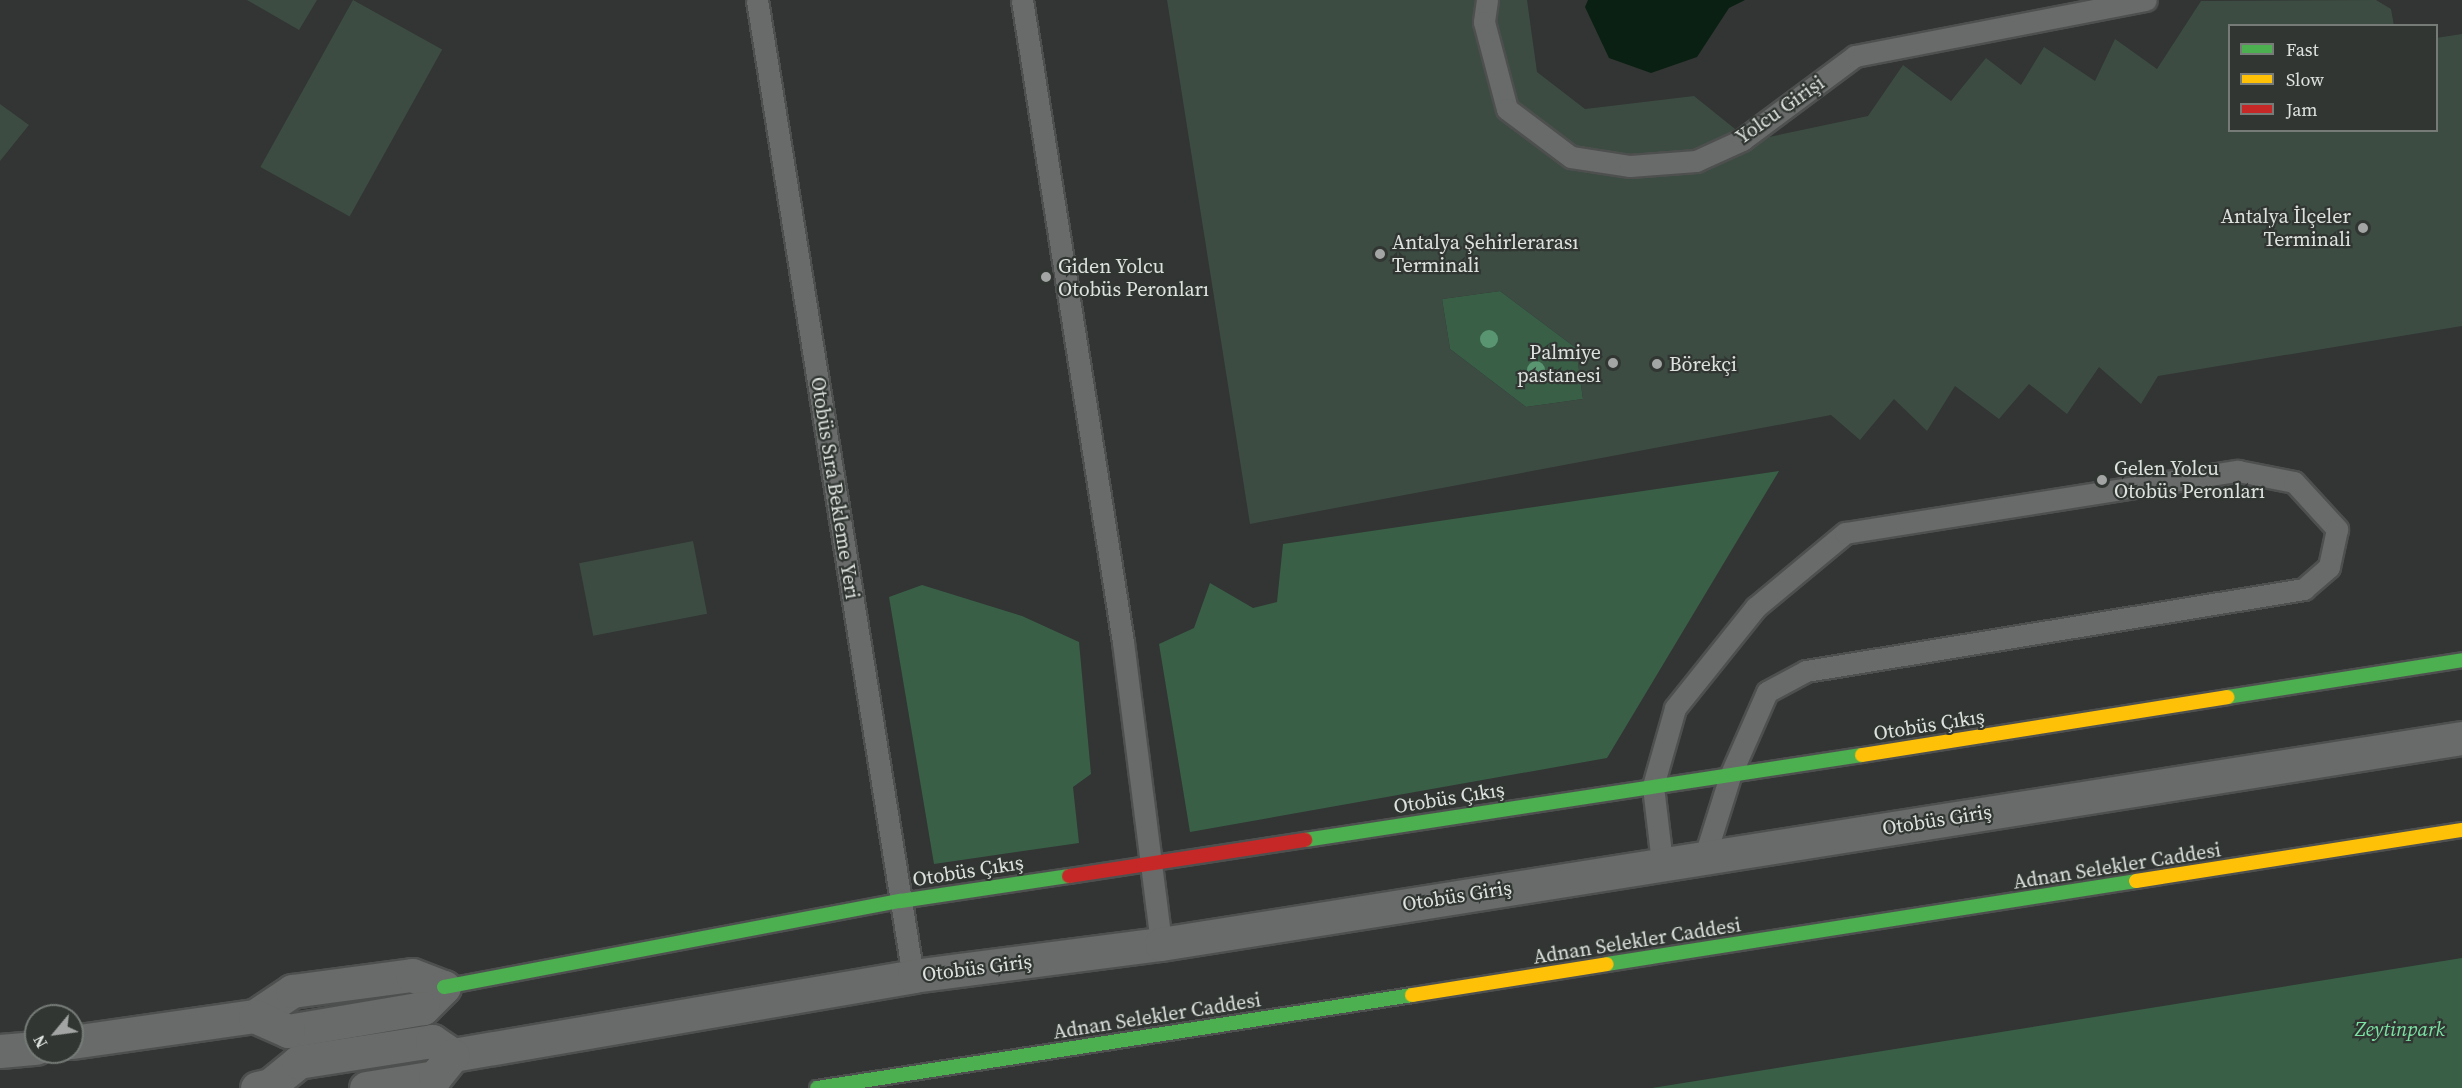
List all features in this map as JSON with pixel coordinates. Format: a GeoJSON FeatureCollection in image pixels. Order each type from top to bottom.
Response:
{"type":"FeatureCollection","features":[{"type":"Feature","properties":{"kind":"street","name":"Otobüs Çıkış"},"geometry":{"type":"LineString","coordinates":[[444,987],[901,901],[1730,776],[2462,660]]}},
{"type":"Feature","properties":{"kind":"street","name":"Otobüs Giriş"},"geometry":{"type":"LineString","coordinates":[[453,1055],[913,976],[1161,944],[1662,862],[2462,738]]}},
{"type":"Feature","properties":{"kind":"street","name":"Adnan Selekler Caddesi"},"geometry":{"type":"LineString","coordinates":[[817,1088],[2462,830]]}},
{"type":"Feature","properties":{"kind":"street"},"geometry":{"type":"LineString","coordinates":[[84,1040],[255,1016],[292,991],[412,975],[444,987]]}},
{"type":"Feature","properties":{"kind":"street"},"geometry":{"type":"LineString","coordinates":[[268,1087],[298,1062],[309,1060],[432,1041],[453,1055],[435,1077],[366,1088]]}},
{"type":"Feature","properties":{"kind":"street"},"geometry":{"type":"LineString","coordinates":[[0,1051],[24,1049]]}},
{"type":"Feature","properties":{"kind":"lane","name":"Otobüs Sıra Bekleme Yeri"},"geometry":{"type":"LineString","coordinates":[[757,0],[913,976]]}},
{"type":"Feature","properties":{"kind":"lane"},"geometry":{"type":"LineString","coordinates":[[1022,0],[1119,622],[1153,862],[1161,944]]}},
{"type":"Feature","properties":{"kind":"lane","name":"Yolcu Girişi"},"geometry":{"type":"LineString","coordinates":[[1487,0],[1484,22],[1507,109],[1571,157],[1630,166],[1696,161],[1742,140],[1855,56],[2146,0]]}},
{"type":"Feature","properties":{"kind":"lane"},"geometry":{"type":"LineString","coordinates":[[1662,862],[1653,786],[1675,708],[1756,607],[1845,533],[2238,471],[2294,482],[2337,529],[2329,567],[2304,589],[1806,671],[1767,692],[1730,776],[1705,856]]}},
{"type":"Feature","properties":{"kind":"green space"},"geometry":{"type":"Polygon","coordinates":[[[1500,291],[1576,348],[1583,399],[1526,407],[1450,349],[1442,299],[1500,291]]]}},
{"type":"Feature","properties":{"kind":"green space"},"geometry":{"type":"Polygon","coordinates":[[[1779,471],[1607,758],[1190,832],[1159,644],[1194,628],[1210,583],[1253,608],[1277,602],[1283,544],[1779,471]]]}},
{"type":"Feature","properties":{"kind":"green space"},"geometry":{"type":"Polygon","coordinates":[[[922,585],[1022,616],[1079,642],[1091,774],[1073,787],[1079,843],[934,864],[889,597],[922,585]]]}},
{"type":"Feature","properties":{"kind":"green space","name":"Zeytinpark"},"geometry":{"type":"Polygon","coordinates":[[[2462,958],[2462,1088],[1652,1088],[2462,958]]]}},
{"type":"Feature","properties":{"kind":"shaded area"},"geometry":{"type":"Polygon","coordinates":[[[1588,0],[1745,0],[1729,8],[1697,57],[1651,73],[1609,58],[1585,7],[1588,0]]]}},
{"type":"Feature","properties":{"kind":"building"},"geometry":{"type":"Polygon","coordinates":[[[247,0],[317,0],[299,30],[247,0]]]}},
{"type":"Feature","properties":{"kind":"building"},"geometry":{"type":"Polygon","coordinates":[[[353,0],[442,49],[350,217],[260,167],[353,0]]]}},
{"type":"Feature","properties":{"kind":"building"},"geometry":{"type":"Polygon","coordinates":[[[1167,0],[1527,0],[1537,72],[1585,109],[1694,96],[1750,141],[1868,116],[1903,65],[1951,101],[1986,58],[2021,85],[2044,47],[2095,81],[2115,39],[2157,69],[2201,1],[2376,0],[2391,9],[2394,24],[2228,24],[2228,132],[2438,132],[2438,38],[2462,34],[2462,326],[2158,376],[2141,404],[2099,367],[2067,414],[2029,384],[1999,419],[1955,386],[1927,431],[1894,399],[1860,440],[1831,415],[1250,524],[1167,0]],[[1500,291],[1442,299],[1450,349],[1526,407],[1583,399],[1576,348],[1500,291]]]}},
{"type":"Feature","properties":{"kind":"building"},"geometry":{"type":"Polygon","coordinates":[[[0,104],[29,125],[0,161],[0,104]]]}},
{"type":"Feature","properties":{"kind":"building"},"geometry":{"type":"Polygon","coordinates":[[[693,541],[707,614],[593,636],[579,563],[693,541]]]}},
{"type":"Feature","properties":{"kind":"traffic: fast"},"geometry":{"type":"LineString","coordinates":[[2227,697],[2462,660]]}},
{"type":"Feature","properties":{"kind":"traffic: fast"},"geometry":{"type":"LineString","coordinates":[[1305,840],[1862,755]]}},
{"type":"Feature","properties":{"kind":"traffic: fast"},"geometry":{"type":"LineString","coordinates":[[444,987],[901,901],[1069,876]]}},
{"type":"Feature","properties":{"kind":"traffic: fast"},"geometry":{"type":"LineString","coordinates":[[1607,964],[2136,881]]}},
{"type":"Feature","properties":{"kind":"traffic: fast"},"geometry":{"type":"LineString","coordinates":[[817,1088],[1412,995]]}},
{"type":"Feature","properties":{"kind":"traffic: slow"},"geometry":{"type":"LineString","coordinates":[[1862,755],[2227,697]]}},
{"type":"Feature","properties":{"kind":"traffic: slow"},"geometry":{"type":"LineString","coordinates":[[2136,881],[2462,830]]}},
{"type":"Feature","properties":{"kind":"traffic: slow"},"geometry":{"type":"LineString","coordinates":[[1412,995],[1607,964]]}},
{"type":"Feature","properties":{"kind":"traffic: jam"},"geometry":{"type":"LineString","coordinates":[[1069,876],[1305,840]]}},
{"type":"Feature","properties":{"kind":"place","name":"Antalya İlçeler Terminali"},"geometry":{"type":"Point","coordinates":[2363,228]}},
{"type":"Feature","properties":{"kind":"place","name":"Antalya Şehirlerarası Terminali"},"geometry":{"type":"Point","coordinates":[1380,254]}},
{"type":"Feature","properties":{"kind":"place","name":"Giden Yolcu Otobüs Peronları"},"geometry":{"type":"Point","coordinates":[1046,277]}},
{"type":"Feature","properties":{"kind":"place","name":"Palmiye pastanesi"},"geometry":{"type":"Point","coordinates":[1613,363]}},
{"type":"Feature","properties":{"kind":"place","name":"Börekçi"},"geometry":{"type":"Point","coordinates":[1657,364]}},
{"type":"Feature","properties":{"kind":"place","name":"Gelen Yolcu Otobüs Peronları"},"geometry":{"type":"Point","coordinates":[2102,480]}}]}
